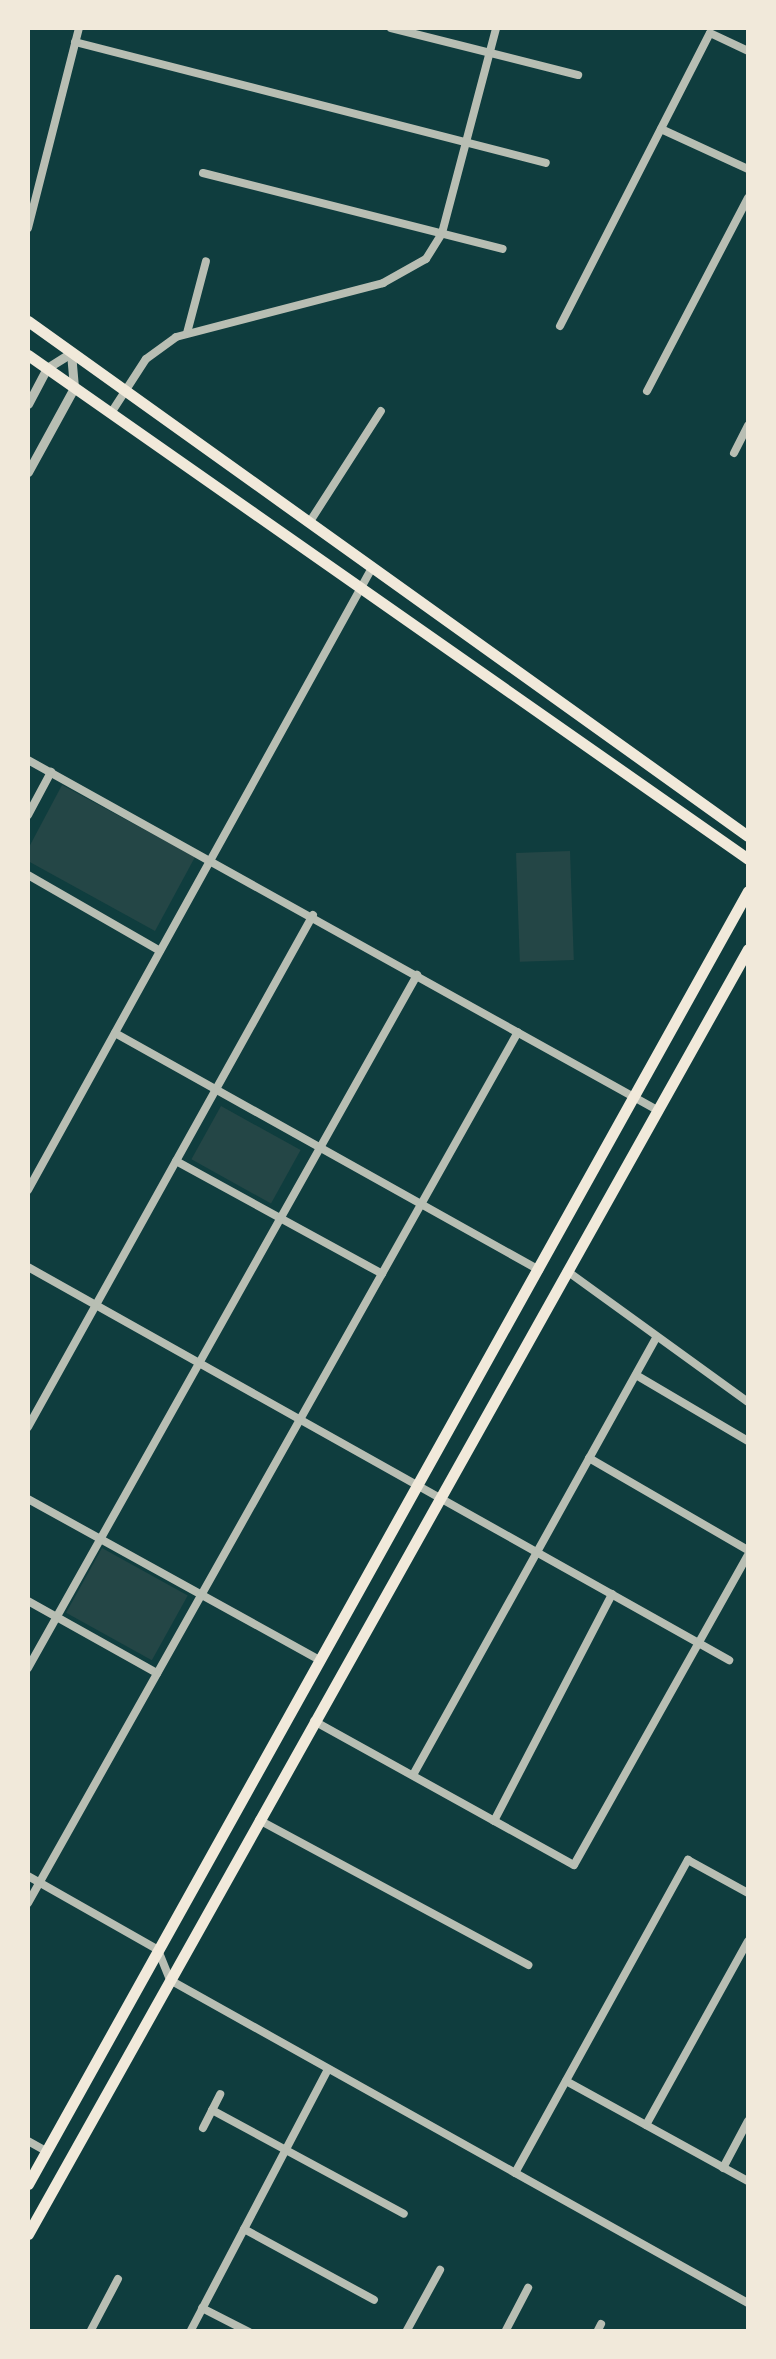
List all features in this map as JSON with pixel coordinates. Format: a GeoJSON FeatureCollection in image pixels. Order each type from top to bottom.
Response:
{"type":"FeatureCollection","features":[{"type":"Feature","properties":{"kind":"main road"},"geometry":{"type":"LineString","coordinates":[[28,322],[748,836]]}},
{"type":"Feature","properties":{"kind":"main road"},"geometry":{"type":"LineString","coordinates":[[28,355],[748,860]]}},
{"type":"Feature","properties":{"kind":"main road"},"geometry":{"type":"LineString","coordinates":[[28,2184],[748,891]]}},
{"type":"Feature","properties":{"kind":"main road"},"geometry":{"type":"LineString","coordinates":[[28,2234],[748,949]]}},
{"type":"Feature","properties":{"kind":"street"},"geometry":{"type":"LineString","coordinates":[[28,228],[79,28]]}},
{"type":"Feature","properties":{"kind":"street"},"geometry":{"type":"LineString","coordinates":[[391,28],[578,75]]}},
{"type":"Feature","properties":{"kind":"street"},"geometry":{"type":"LineString","coordinates":[[111,413],[153,351],[187,332],[394,280],[426,259],[442,233],[496,28]]}},
{"type":"Feature","properties":{"kind":"street"},"geometry":{"type":"LineString","coordinates":[[560,326],[710,33],[748,51]]}},
{"type":"Feature","properties":{"kind":"street"},"geometry":{"type":"LineString","coordinates":[[75,42],[546,163]]}},
{"type":"Feature","properties":{"kind":"street"},"geometry":{"type":"LineString","coordinates":[[661,129],[748,170]]}},
{"type":"Feature","properties":{"kind":"street"},"geometry":{"type":"LineString","coordinates":[[203,173],[502,248]]}},
{"type":"Feature","properties":{"kind":"street"},"geometry":{"type":"LineString","coordinates":[[647,391],[748,198]]}},
{"type":"Feature","properties":{"kind":"street"},"geometry":{"type":"LineString","coordinates":[[187,332],[206,261]]}},
{"type":"Feature","properties":{"kind":"street"},"geometry":{"type":"LineString","coordinates":[[28,404],[46,368],[71,353],[74,388],[28,472]]}},
{"type":"Feature","properties":{"kind":"street"},"geometry":{"type":"LineString","coordinates":[[310,523],[381,411]]}},
{"type":"Feature","properties":{"kind":"street"},"geometry":{"type":"LineString","coordinates":[[734,453],[748,425]]}},
{"type":"Feature","properties":{"kind":"street"},"geometry":{"type":"LineString","coordinates":[[28,1190],[372,568]]}},
{"type":"Feature","properties":{"kind":"street"},"geometry":{"type":"LineString","coordinates":[[28,760],[212,858],[657,1110]]}},
{"type":"Feature","properties":{"kind":"street"},"geometry":{"type":"LineString","coordinates":[[28,815],[51,772]]}},
{"type":"Feature","properties":{"kind":"street"},"geometry":{"type":"LineString","coordinates":[[28,876],[160,951]]}},
{"type":"Feature","properties":{"kind":"street"},"geometry":{"type":"LineString","coordinates":[[28,1427],[312,916]]}},
{"type":"Feature","properties":{"kind":"street"},"geometry":{"type":"LineString","coordinates":[[28,1668],[417,975]]}},
{"type":"Feature","properties":{"kind":"street"},"geometry":{"type":"LineString","coordinates":[[28,1903],[518,1032]]}},
{"type":"Feature","properties":{"kind":"street"},"geometry":{"type":"LineString","coordinates":[[115,1033],[538,1270]]}},
{"type":"Feature","properties":{"kind":"street"},"geometry":{"type":"LineString","coordinates":[[176,1161],[382,1274]]}},
{"type":"Feature","properties":{"kind":"street"},"geometry":{"type":"LineString","coordinates":[[28,1267],[729,1660]]}},
{"type":"Feature","properties":{"kind":"street"},"geometry":{"type":"LineString","coordinates":[[567,1271],[748,1402]]}},
{"type":"Feature","properties":{"kind":"street"},"geometry":{"type":"LineString","coordinates":[[413,1776],[656,1338]]}},
{"type":"Feature","properties":{"kind":"street"},"geometry":{"type":"LineString","coordinates":[[636,1374],[748,1441]]}},
{"type":"Feature","properties":{"kind":"street"},"geometry":{"type":"LineString","coordinates":[[314,1721],[574,1865],[748,1553],[589,1458]]}},
{"type":"Feature","properties":{"kind":"street"},"geometry":{"type":"LineString","coordinates":[[28,1498],[320,1661]]}},
{"type":"Feature","properties":{"kind":"street"},"geometry":{"type":"LineString","coordinates":[[494,1821],[612,1594]]}},
{"type":"Feature","properties":{"kind":"street"},"geometry":{"type":"LineString","coordinates":[[28,1601],[157,1674]]}},
{"type":"Feature","properties":{"kind":"street"},"geometry":{"type":"LineString","coordinates":[[259,1820],[528,1965]]}},
{"type":"Feature","properties":{"kind":"street"},"geometry":{"type":"LineString","coordinates":[[515,2173],[688,1860],[748,1893]]}},
{"type":"Feature","properties":{"kind":"street"},"geometry":{"type":"LineString","coordinates":[[28,1876],[158,1950],[170,1980],[748,2303]]}},
{"type":"Feature","properties":{"kind":"street"},"geometry":{"type":"LineString","coordinates":[[646,2125],[748,1941]]}},
{"type":"Feature","properties":{"kind":"street"},"geometry":{"type":"LineString","coordinates":[[190,2332],[328,2069]]}},
{"type":"Feature","properties":{"kind":"street"},"geometry":{"type":"LineString","coordinates":[[566,2082],[748,2182]]}},
{"type":"Feature","properties":{"kind":"street"},"geometry":{"type":"LineString","coordinates":[[203,2128],[220,2094]]}},
{"type":"Feature","properties":{"kind":"street"},"geometry":{"type":"LineString","coordinates":[[212,2110],[404,2214]]}},
{"type":"Feature","properties":{"kind":"street"},"geometry":{"type":"LineString","coordinates":[[723,2168],[748,2122]]}},
{"type":"Feature","properties":{"kind":"street"},"geometry":{"type":"LineString","coordinates":[[28,2140],[46,2151]]}},
{"type":"Feature","properties":{"kind":"street"},"geometry":{"type":"LineString","coordinates":[[244,2229],[374,2300]]}},
{"type":"Feature","properties":{"kind":"street"},"geometry":{"type":"LineString","coordinates":[[406,2332],[440,2270]]}},
{"type":"Feature","properties":{"kind":"street"},"geometry":{"type":"LineString","coordinates":[[90,2332],[118,2279]]}},
{"type":"Feature","properties":{"kind":"street"},"geometry":{"type":"LineString","coordinates":[[506,2332],[528,2288]]}},
{"type":"Feature","properties":{"kind":"street"},"geometry":{"type":"LineString","coordinates":[[202,2308],[249,2332]]}},
{"type":"Feature","properties":{"kind":"shaded area"},"geometry":{"type":"Polygon","coordinates":[[[62,785],[195,857],[155,931],[28,861],[28,849],[62,785]]]}},
{"type":"Feature","properties":{"kind":"shaded area"},"geometry":{"type":"Polygon","coordinates":[[[570,851],[574,960],[520,962],[516,853],[570,851]]]}},
{"type":"Feature","properties":{"kind":"shaded area"},"geometry":{"type":"Polygon","coordinates":[[[221,1106],[301,1150],[271,1203],[191,1159],[221,1106]]]}},
{"type":"Feature","properties":{"kind":"shaded area"},"geometry":{"type":"Polygon","coordinates":[[[102,1548],[188,1596],[152,1660],[66,1613],[102,1548]]]}}]}
